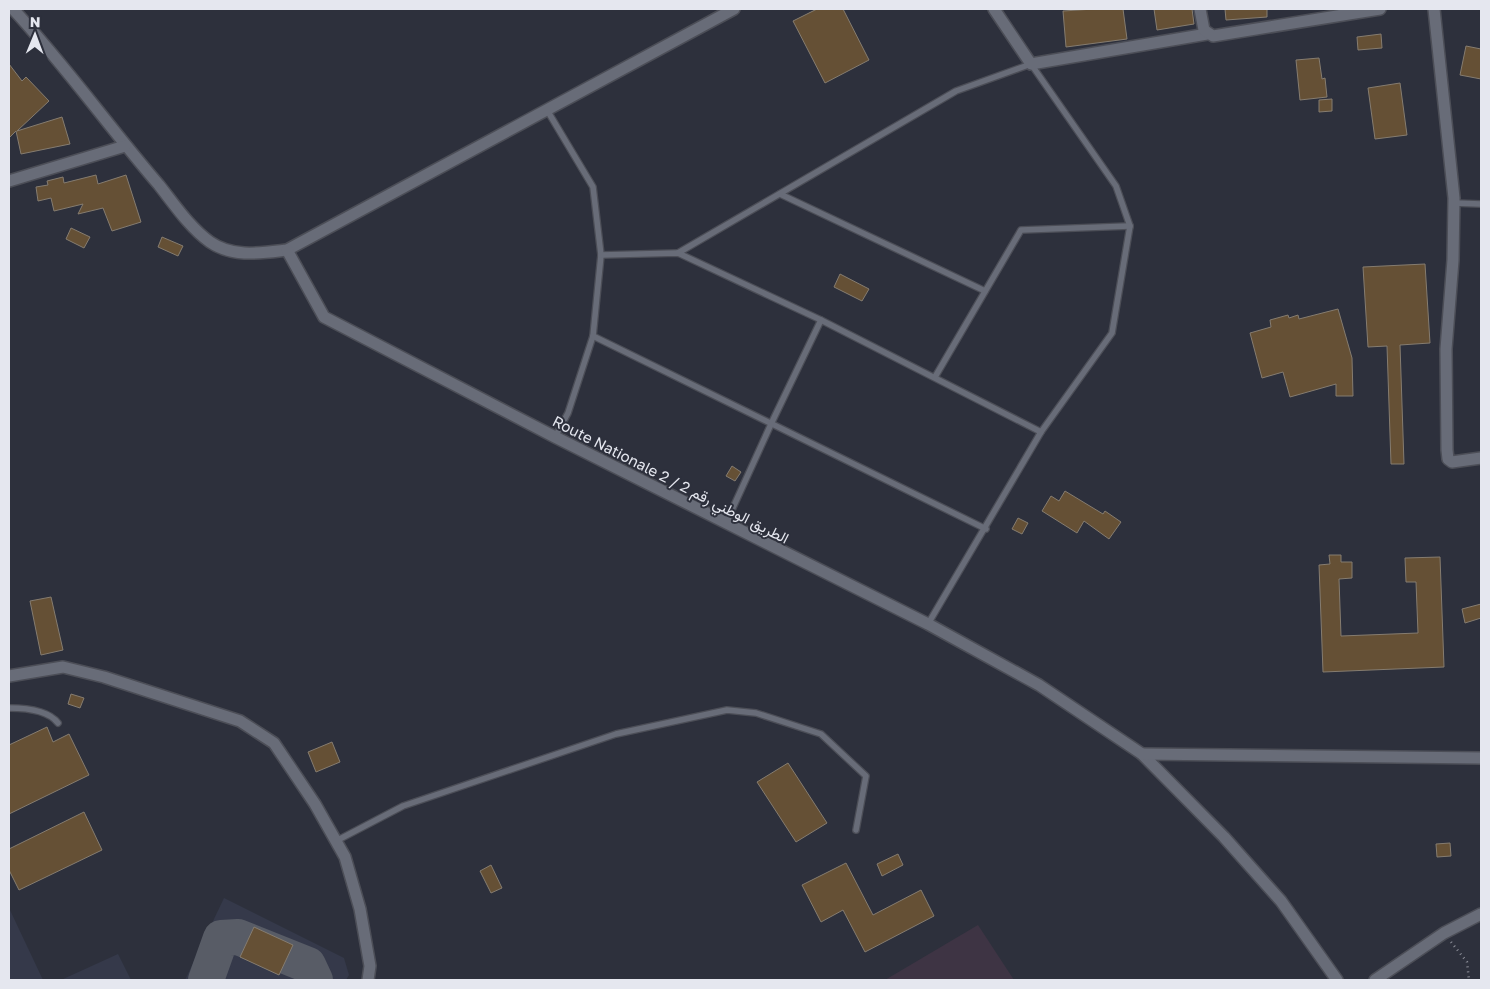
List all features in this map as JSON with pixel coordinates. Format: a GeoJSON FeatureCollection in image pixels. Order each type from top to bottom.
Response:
{"type":"FeatureCollection","features":[{"type":"Feature","properties":{"kind":"street"},"geometry":{"type":"LineString","coordinates":[[13,9],[55,55],[126,146],[196,229],[210,242],[229,250],[253,254],[287,250],[734,9]]}},
{"type":"Feature","properties":{"kind":"street"},"geometry":{"type":"LineString","coordinates":[[994,9],[1031,64],[1207,34],[1213,36],[1380,9]]}},
{"type":"Feature","properties":{"kind":"street"},"geometry":{"type":"LineString","coordinates":[[1200,9],[1204,30],[1207,34]]}},
{"type":"Feature","properties":{"kind":"street"},"geometry":{"type":"LineString","coordinates":[[1434,9],[1454,203],[1446,349],[1447,450],[1448,459],[1452,462],[1481,458]]}},
{"type":"Feature","properties":{"kind":"street"},"geometry":{"type":"LineString","coordinates":[[9,181],[126,146]]}},
{"type":"Feature","properties":{"kind":"street","name":"Route Nationale 2 / الطريق الوطني رقم 2"},"geometry":{"type":"LineString","coordinates":[[287,250],[324,317],[555,438],[928,624],[1039,685],[1142,754],[1224,837],[1281,902],[1337,980]]}},
{"type":"Feature","properties":{"kind":"street"},"geometry":{"type":"LineString","coordinates":[[9,676],[63,667],[104,676],[240,721],[274,743],[315,804],[345,857],[360,909],[370,966],[368,980]]}},
{"type":"Feature","properties":{"kind":"street"},"geometry":{"type":"LineString","coordinates":[[1142,754],[1481,758]]}},
{"type":"Feature","properties":{"kind":"street"},"geometry":{"type":"LineString","coordinates":[[1375,980],[1444,933],[1481,914]]}},
{"type":"Feature","properties":{"kind":"lane"},"geometry":{"type":"LineString","coordinates":[[678,253],[956,91],[1031,64],[1116,186],[1130,226],[1112,333],[1041,432],[986,529],[928,624]]}},
{"type":"Feature","properties":{"kind":"lane"},"geometry":{"type":"LineString","coordinates":[[547,110],[593,187],[601,255],[593,336],[568,413],[555,438]]}},
{"type":"Feature","properties":{"kind":"lane"},"geometry":{"type":"LineString","coordinates":[[780,194],[986,291]]}},
{"type":"Feature","properties":{"kind":"lane"},"geometry":{"type":"LineString","coordinates":[[1454,203],[1481,204]]}},
{"type":"Feature","properties":{"kind":"lane"},"geometry":{"type":"LineString","coordinates":[[935,377],[1021,230],[1130,226]]}},
{"type":"Feature","properties":{"kind":"lane"},"geometry":{"type":"LineString","coordinates":[[601,255],[678,253],[821,320],[1041,432]]}},
{"type":"Feature","properties":{"kind":"lane"},"geometry":{"type":"LineString","coordinates":[[726,523],[821,320]]}},
{"type":"Feature","properties":{"kind":"lane"},"geometry":{"type":"LineString","coordinates":[[593,336],[772,422],[986,529]]}},
{"type":"Feature","properties":{"kind":"lane"},"geometry":{"type":"LineString","coordinates":[[9,708],[31,710],[54,717],[58,723]]}},
{"type":"Feature","properties":{"kind":"lane"},"geometry":{"type":"LineString","coordinates":[[336,841],[403,806],[616,734],[727,710],[756,712],[821,734],[866,776],[856,830]]}},
{"type":"Feature","properties":{"kind":"path"},"geometry":{"type":"LineString","coordinates":[[1444,933],[1467,962],[1469,980]]}},
{"type":"Feature","properties":{"kind":"shaded area"},"geometry":{"type":"Polygon","coordinates":[[[224,898],[344,958],[349,975],[346,980],[185,980],[224,898]]]}},
{"type":"Feature","properties":{"kind":"shaded area"},"geometry":{"type":"Polygon","coordinates":[[[9,908],[43,980],[9,980],[9,908]]]}},
{"type":"Feature","properties":{"kind":"shaded area"},"geometry":{"type":"Polygon","coordinates":[[[978,925],[1014,980],[885,980],[978,925]]]}},
{"type":"Feature","properties":{"kind":"shaded area"},"geometry":{"type":"Polygon","coordinates":[[[118,954],[131,980],[61,980],[118,954]]]}},
{"type":"Feature","properties":{"kind":"building"},"geometry":{"type":"Polygon","coordinates":[[[817,9],[843,9],[869,60],[825,83],[793,21],[817,9]]]}},
{"type":"Feature","properties":{"kind":"building"},"geometry":{"type":"Polygon","coordinates":[[[1123,9],[1127,39],[1066,47],[1063,11],[1123,9]]]}},
{"type":"Feature","properties":{"kind":"building"},"geometry":{"type":"Polygon","coordinates":[[[1154,9],[1192,9],[1194,24],[1157,30],[1154,9]]]}},
{"type":"Feature","properties":{"kind":"building"},"geometry":{"type":"Polygon","coordinates":[[[1225,9],[1267,9],[1267,17],[1226,20],[1225,9]]]}},
{"type":"Feature","properties":{"kind":"building"},"geometry":{"type":"Polygon","coordinates":[[[1381,34],[1382,48],[1358,50],[1357,37],[1381,34]]]}},
{"type":"Feature","properties":{"kind":"building"},"geometry":{"type":"Polygon","coordinates":[[[1466,46],[1481,49],[1481,79],[1460,75],[1466,46]]]}},
{"type":"Feature","properties":{"kind":"building"},"geometry":{"type":"Polygon","coordinates":[[[1319,58],[1322,79],[1325,78],[1327,97],[1300,100],[1296,60],[1319,58]]]}},
{"type":"Feature","properties":{"kind":"building"},"geometry":{"type":"Polygon","coordinates":[[[9,64],[22,81],[26,77],[49,101],[17,131],[62,117],[70,144],[21,154],[16,131],[9,138],[9,64]]]}},
{"type":"Feature","properties":{"kind":"building"},"geometry":{"type":"Polygon","coordinates":[[[1400,83],[1407,135],[1375,139],[1368,88],[1400,83]]]}},
{"type":"Feature","properties":{"kind":"building"},"geometry":{"type":"Polygon","coordinates":[[[1332,99],[1332,111],[1319,112],[1319,100],[1332,99]]]}},
{"type":"Feature","properties":{"kind":"building"},"geometry":{"type":"Polygon","coordinates":[[[96,175],[98,184],[126,175],[141,222],[112,231],[103,208],[78,214],[83,204],[54,211],[51,198],[38,201],[36,187],[48,185],[47,181],[63,177],[64,183],[96,175]]]}},
{"type":"Feature","properties":{"kind":"building"},"geometry":{"type":"Polygon","coordinates":[[[71,228],[90,237],[84,248],[66,239],[71,228]]]}},
{"type":"Feature","properties":{"kind":"building"},"geometry":{"type":"Polygon","coordinates":[[[162,237],[183,246],[178,256],[158,247],[162,237]]]}},
{"type":"Feature","properties":{"kind":"building"},"geometry":{"type":"Polygon","coordinates":[[[1425,264],[1430,343],[1400,345],[1404,464],[1391,464],[1387,346],[1368,347],[1363,267],[1425,264]]]}},
{"type":"Feature","properties":{"kind":"building"},"geometry":{"type":"Polygon","coordinates":[[[840,274],[869,289],[862,301],[834,287],[840,274]]]}},
{"type":"Feature","properties":{"kind":"building"},"geometry":{"type":"Polygon","coordinates":[[[1338,309],[1352,358],[1353,396],[1336,396],[1336,384],[1290,397],[1283,372],[1262,378],[1250,333],[1271,327],[1270,320],[1288,315],[1289,318],[1298,315],[1299,319],[1338,309]]]}},
{"type":"Feature","properties":{"kind":"building"},"geometry":{"type":"Polygon","coordinates":[[[732,466],[741,472],[735,481],[726,476],[732,466]]]}},
{"type":"Feature","properties":{"kind":"building"},"geometry":{"type":"Polygon","coordinates":[[[1065,491],[1103,514],[1105,511],[1121,522],[1109,539],[1084,521],[1077,533],[1042,511],[1051,496],[1059,501],[1065,491]]]}},
{"type":"Feature","properties":{"kind":"building"},"geometry":{"type":"Polygon","coordinates":[[[1018,518],[1028,523],[1022,534],[1012,529],[1018,518]]]}},
{"type":"Feature","properties":{"kind":"building"},"geometry":{"type":"Polygon","coordinates":[[[1329,555],[1341,555],[1341,562],[1352,562],[1352,578],[1339,579],[1341,636],[1418,633],[1416,582],[1406,582],[1405,558],[1440,557],[1444,667],[1323,672],[1319,565],[1330,564],[1329,555]]]}},
{"type":"Feature","properties":{"kind":"building"},"geometry":{"type":"Polygon","coordinates":[[[51,597],[63,650],[41,655],[30,601],[51,597]]]}},
{"type":"Feature","properties":{"kind":"building"},"geometry":{"type":"Polygon","coordinates":[[[1481,604],[1481,618],[1465,623],[1462,609],[1481,604]]]}},
{"type":"Feature","properties":{"kind":"building"},"geometry":{"type":"Polygon","coordinates":[[[71,694],[84,698],[80,708],[68,704],[71,694]]]}},
{"type":"Feature","properties":{"kind":"building"},"geometry":{"type":"Polygon","coordinates":[[[47,727],[53,742],[69,734],[89,775],[9,814],[9,745],[47,727]]]}},
{"type":"Feature","properties":{"kind":"building"},"geometry":{"type":"Polygon","coordinates":[[[332,742],[340,762],[316,772],[308,752],[332,742]]]}},
{"type":"Feature","properties":{"kind":"building"},"geometry":{"type":"Polygon","coordinates":[[[788,763],[827,823],[796,842],[757,782],[788,763]]]}},
{"type":"Feature","properties":{"kind":"building"},"geometry":{"type":"Polygon","coordinates":[[[84,812],[102,850],[19,890],[9,870],[9,849],[84,812]]]}},
{"type":"Feature","properties":{"kind":"building"},"geometry":{"type":"Polygon","coordinates":[[[1450,843],[1451,856],[1437,857],[1436,844],[1450,843]]]}},
{"type":"Feature","properties":{"kind":"building"},"geometry":{"type":"Polygon","coordinates":[[[898,854],[903,865],[882,876],[877,864],[898,854]]]}},
{"type":"Feature","properties":{"kind":"building"},"geometry":{"type":"Polygon","coordinates":[[[846,863],[873,915],[921,890],[934,916],[865,952],[843,910],[821,922],[802,885],[846,863]]]}},
{"type":"Feature","properties":{"kind":"building"},"geometry":{"type":"Polygon","coordinates":[[[491,865],[502,888],[491,893],[480,871],[491,865]]]}},
{"type":"Feature","properties":{"kind":"building"},"geometry":{"type":"Polygon","coordinates":[[[254,927],[293,945],[279,975],[240,957],[254,927]]]}},
{"type":"Feature","properties":{"kind":"taxiway"},"geometry":{"type":"LineString","coordinates":[[206,980],[221,938],[238,937],[308,965],[315,980]]}}]}
